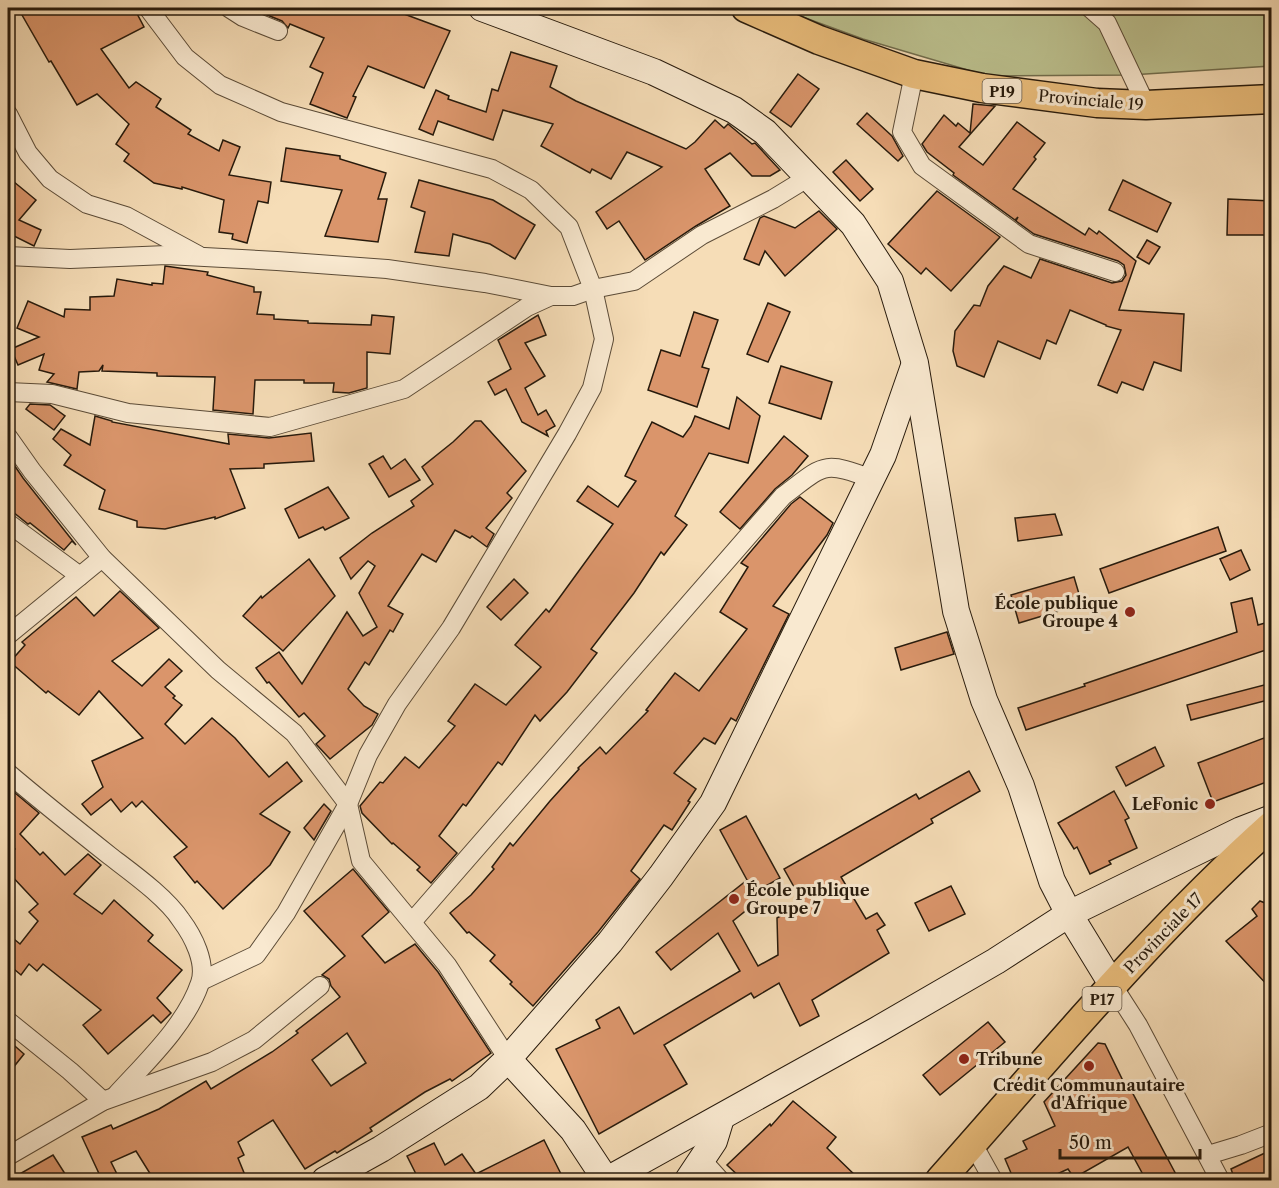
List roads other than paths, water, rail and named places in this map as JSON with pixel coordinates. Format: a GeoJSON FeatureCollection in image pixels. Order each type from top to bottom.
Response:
{"type":"FeatureCollection","features":[{"type":"Feature","properties":{"kind":"main road","name":"Provinciale 19"},"geometry":{"type":"LineString","coordinates":[[746,8],[819,40],[914,75],[970,86],[1097,103],[1146,105],[1272,99]]}},
{"type":"Feature","properties":{"kind":"main road","name":"Provinciale 17"},"geometry":{"type":"LineString","coordinates":[[940,1180],[1113,986],[1234,860],[1272,825]]}},
{"type":"Feature","properties":{"kind":"street"},"geometry":{"type":"LineString","coordinates":[[148,8],[185,57],[220,85],[281,112],[492,169],[531,190],[569,227],[594,289],[604,339],[592,388],[561,444],[451,628],[397,704],[368,755],[348,804],[286,913],[256,955],[201,981]]}},
{"type":"Feature","properties":{"kind":"street"},"geometry":{"type":"LineString","coordinates":[[230,8],[243,17],[278,31]]}},
{"type":"Feature","properties":{"kind":"street"},"geometry":{"type":"LineString","coordinates":[[482,8],[654,72],[734,110],[765,132],[853,224],[890,281],[915,363],[956,611],[984,700],[1021,786],[1052,881],[1069,914],[1137,1025],[1220,1180]]}},
{"type":"Feature","properties":{"kind":"street"},"geometry":{"type":"LineString","coordinates":[[1090,8],[1107,23],[1146,105]]}},
{"type":"Feature","properties":{"kind":"street"},"geometry":{"type":"LineString","coordinates":[[914,75],[902,132],[922,166],[1029,244],[1115,272]]}},
{"type":"Feature","properties":{"kind":"street"},"geometry":{"type":"LineString","coordinates":[[8,114],[28,153],[50,179],[87,204],[126,216],[203,257]]}},
{"type":"Feature","properties":{"kind":"street"},"geometry":{"type":"LineString","coordinates":[[8,256],[70,259],[167,255],[387,269],[485,283],[551,296],[573,296],[634,281],[702,235],[773,199],[809,177]]}},
{"type":"Feature","properties":{"kind":"street"},"geometry":{"type":"LineString","coordinates":[[8,392],[52,394],[128,413],[270,427],[404,389],[527,307],[551,296]]}},
{"type":"Feature","properties":{"kind":"street"},"geometry":{"type":"LineString","coordinates":[[325,1180],[381,1149],[479,1087],[508,1059],[610,942],[661,876],[713,803],[872,479],[883,455],[915,363]]}},
{"type":"Feature","properties":{"kind":"street"},"geometry":{"type":"LineString","coordinates":[[8,437],[32,471],[102,558],[218,670],[294,733],[348,804],[361,861],[447,965],[508,1059],[573,1130],[607,1180],[721,1118],[996,961],[1069,914],[1221,839],[1272,818]]}},
{"type":"Feature","properties":{"kind":"street"},"geometry":{"type":"LineString","coordinates":[[412,922],[783,496],[814,472],[829,466],[842,468],[872,479]]}},
{"type":"Feature","properties":{"kind":"street"},"geometry":{"type":"LineString","coordinates":[[8,523],[81,576]]}},
{"type":"Feature","properties":{"kind":"street"},"geometry":{"type":"LineString","coordinates":[[8,635],[102,558]]}},
{"type":"Feature","properties":{"kind":"street"},"geometry":{"type":"LineString","coordinates":[[8,773],[146,884],[181,919],[193,940],[201,962],[201,981],[189,1009],[110,1098]]}},
{"type":"Feature","properties":{"kind":"street"},"geometry":{"type":"LineString","coordinates":[[8,1156],[110,1098],[212,1062],[254,1040],[320,986]]}},
{"type":"Feature","properties":{"kind":"street"},"geometry":{"type":"LineString","coordinates":[[8,1021],[70,1071],[110,1098]]}},
{"type":"Feature","properties":{"kind":"street"},"geometry":{"type":"LineString","coordinates":[[720,1180],[695,1170],[714,1141],[721,1118]]}},
{"type":"Feature","properties":{"kind":"street"},"geometry":{"type":"LineString","coordinates":[[1208,1155],[1272,1133]]}},
{"type":"Feature","properties":{"kind":"street"},"geometry":{"type":"LineString","coordinates":[[973,1144],[993,1180]]}},
{"type":"Feature","properties":{"kind":"place","name":"École publique Groupe 4"},"geometry":{"type":"Point","coordinates":[1130,612]}},
{"type":"Feature","properties":{"kind":"place","name":"LeFonic"},"geometry":{"type":"Point","coordinates":[1210,804]}},
{"type":"Feature","properties":{"kind":"place","name":"École publique Groupe 7"},"geometry":{"type":"Point","coordinates":[734,899]}},
{"type":"Feature","properties":{"kind":"place","name":"Tribune"},"geometry":{"type":"Point","coordinates":[964,1059]}},
{"type":"Feature","properties":{"kind":"place","name":"Crédit Communautaire d'Afrique"},"geometry":{"type":"Point","coordinates":[1089,1066]}}]}
